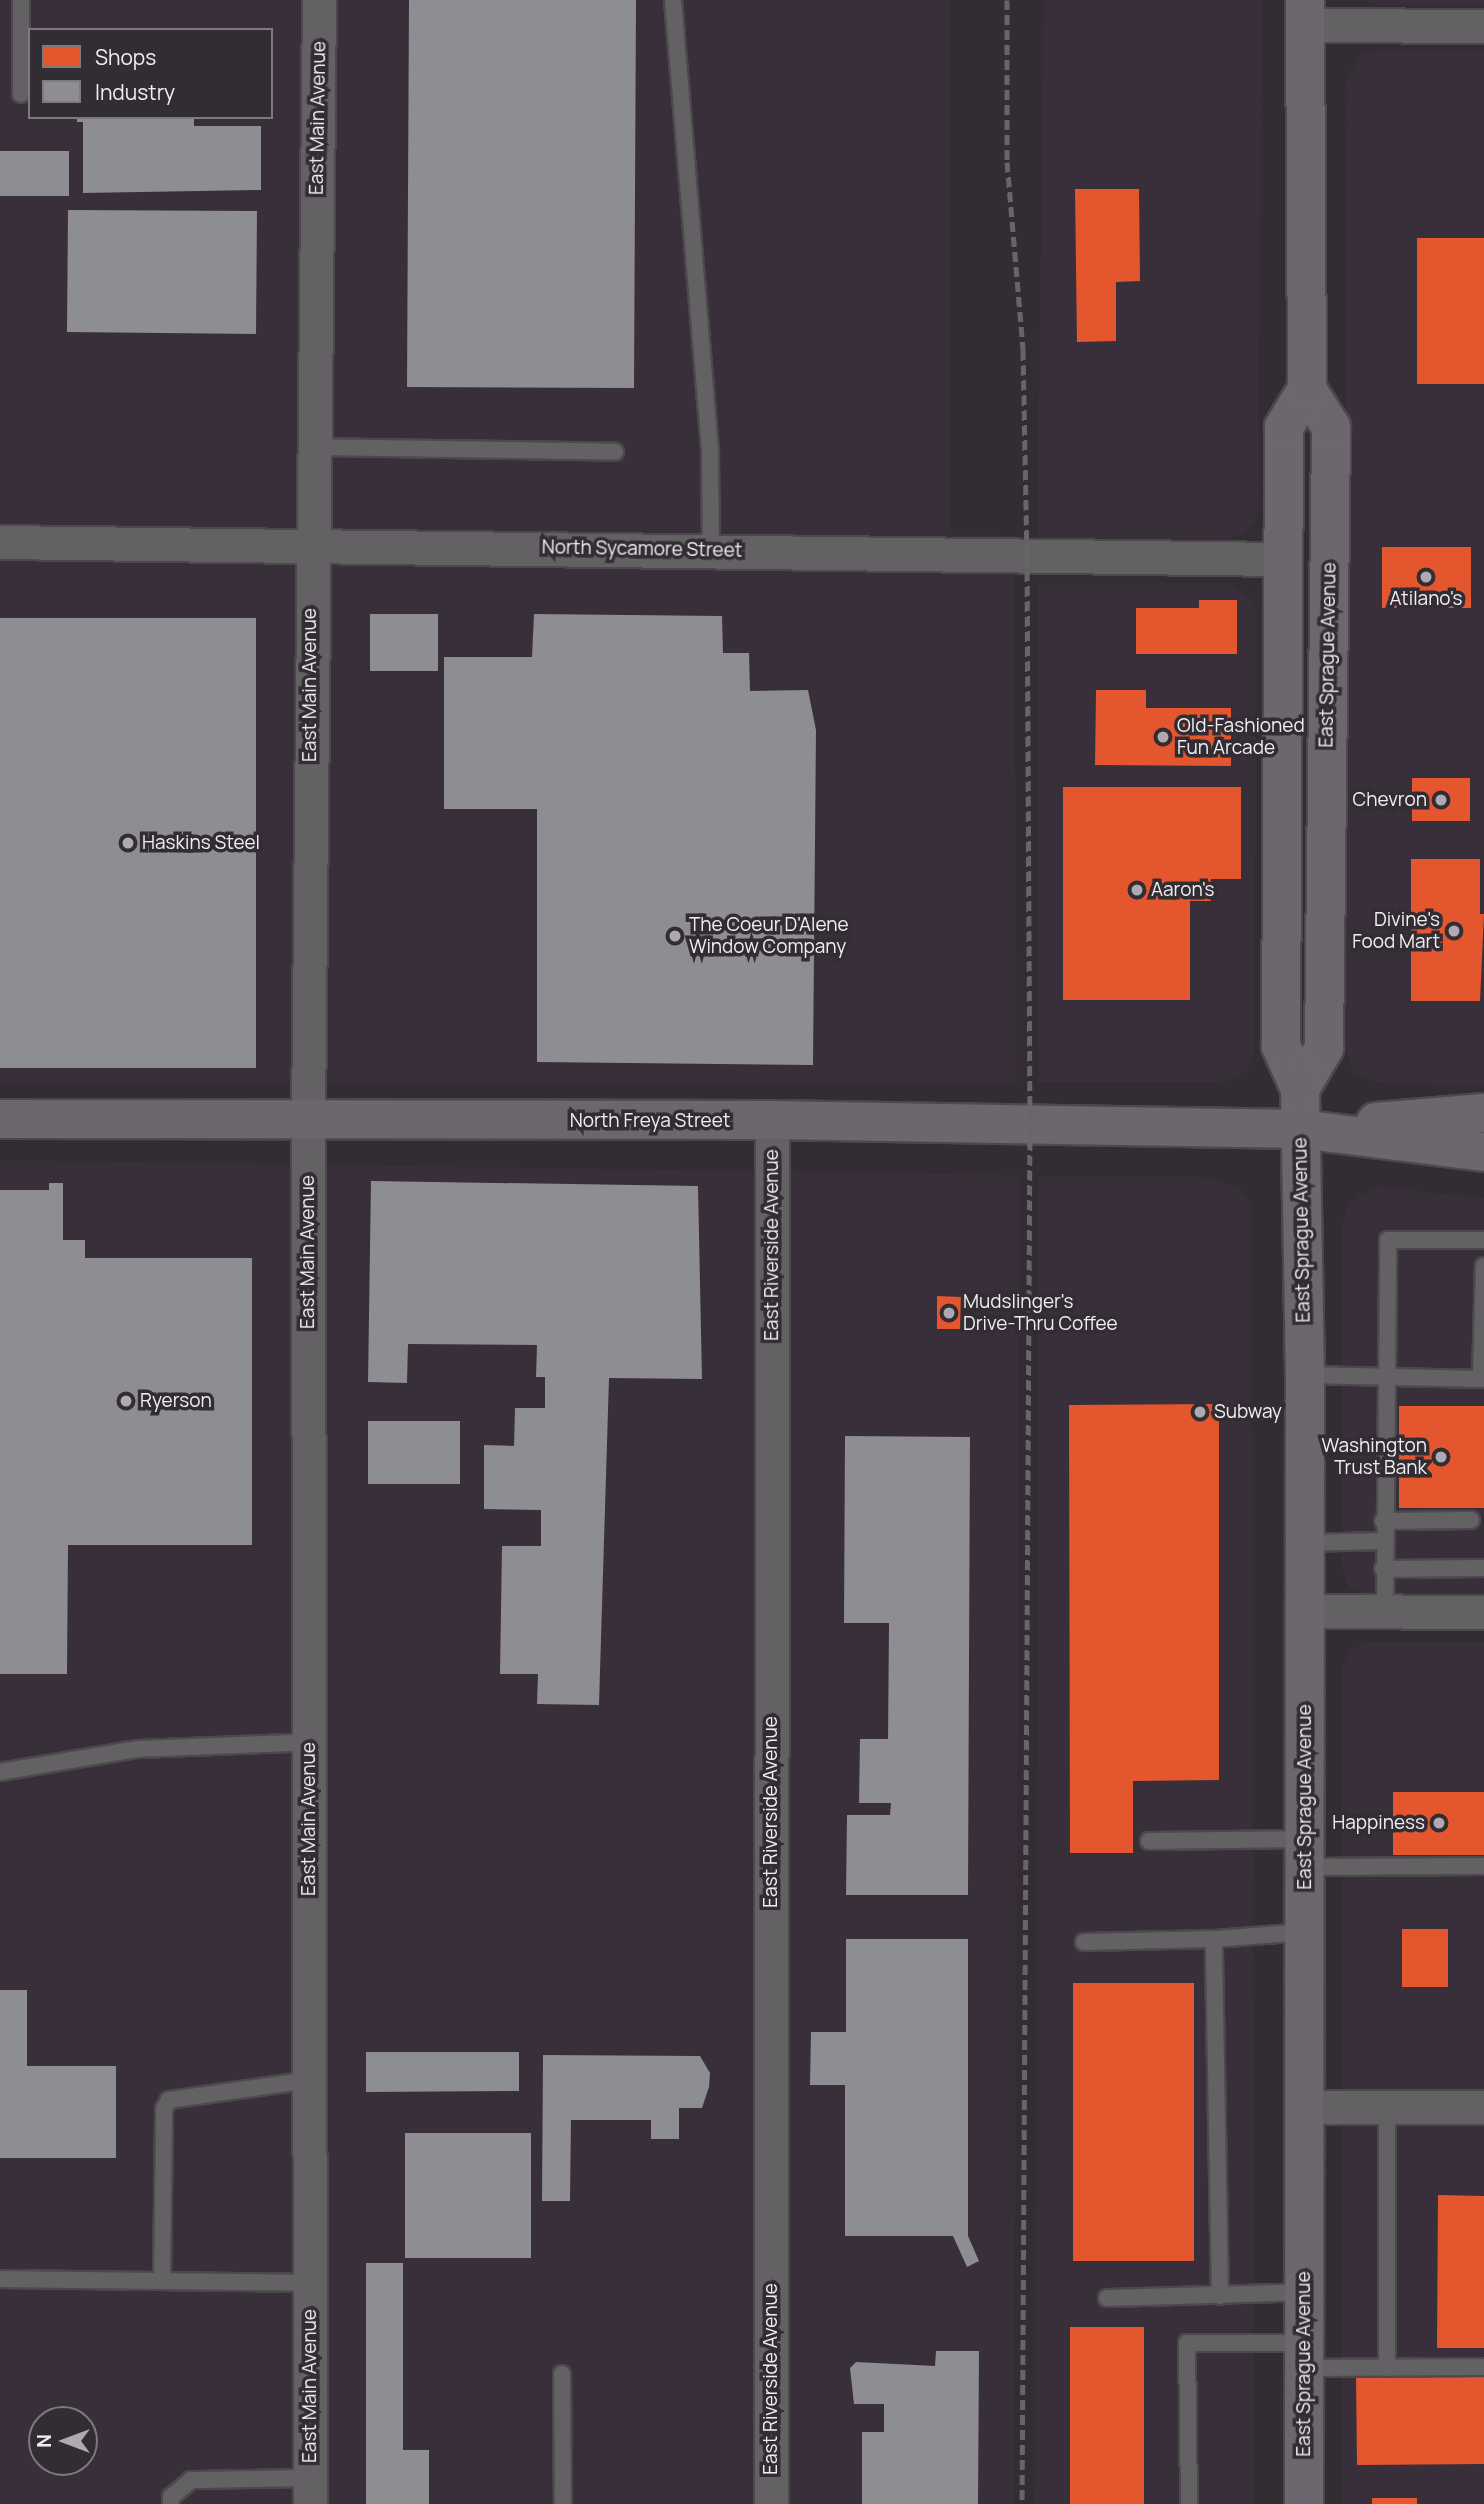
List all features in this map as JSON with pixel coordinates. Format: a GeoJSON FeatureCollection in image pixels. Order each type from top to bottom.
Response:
{"type":"FeatureCollection","features":[{"type":"Feature","properties":{"kind":"main road"},"geometry":{"type":"LineString","coordinates":[[1306,12],[1307,389]]}},
{"type":"Feature","properties":{"kind":"main road","name":"East Sprague Avenue"},"geometry":{"type":"LineString","coordinates":[[1300,1089],[1324,1048],[1331,427],[1307,389],[1284,426],[1281,1046],[1300,1089],[1305,1375],[1304,2504]]}},
{"type":"Feature","properties":{"kind":"main road"},"geometry":{"type":"LineString","coordinates":[[1300,1129],[1484,1114]]}},
{"type":"Feature","properties":{"kind":"main road","name":"North Freya Street"},"geometry":{"type":"LineString","coordinates":[[0,1119],[772,1120],[1300,1129]]}},
{"type":"Feature","properties":{"kind":"main road"},"geometry":{"type":"LineString","coordinates":[[1300,1129],[1484,1152]]}},
{"type":"Feature","properties":{"kind":"street","name":"East Main Avenue"},"geometry":{"type":"LineString","coordinates":[[310,2491],[308,1121],[311,546],[319,0]]}},
{"type":"Feature","properties":{"kind":"street"},"geometry":{"type":"LineString","coordinates":[[1306,12],[1484,26]]}},
{"type":"Feature","properties":{"kind":"street","name":"North Sycamore Street"},"geometry":{"type":"LineString","coordinates":[[0,542],[711,549],[1283,559]]}},
{"type":"Feature","properties":{"kind":"street","name":"East Riverside Avenue"},"geometry":{"type":"LineString","coordinates":[[771,2504],[772,1120]]}},
{"type":"Feature","properties":{"kind":"street"},"geometry":{"type":"LineString","coordinates":[[1305,1611],[1484,1612]]}},
{"type":"Feature","properties":{"kind":"street"},"geometry":{"type":"LineString","coordinates":[[1304,2107],[1484,2107]]}},
{"type":"Feature","properties":{"kind":"lane"},"geometry":{"type":"LineString","coordinates":[[20,94],[21,0]]}},
{"type":"Feature","properties":{"kind":"lane"},"geometry":{"type":"LineString","coordinates":[[673,0],[710,453],[711,549]]}},
{"type":"Feature","properties":{"kind":"lane"},"geometry":{"type":"LineString","coordinates":[[313,447],[615,452]]}},
{"type":"Feature","properties":{"kind":"lane"},"geometry":{"type":"LineString","coordinates":[[1385,1611],[1382,1521],[1388,1240],[1484,1240]]}},
{"type":"Feature","properties":{"kind":"lane"},"geometry":{"type":"LineString","coordinates":[[1305,1375],[1482,1378],[1484,1266]]}},
{"type":"Feature","properties":{"kind":"lane"},"geometry":{"type":"LineString","coordinates":[[1382,1521],[1471,1520]]}},
{"type":"Feature","properties":{"kind":"lane"},"geometry":{"type":"LineString","coordinates":[[1304,1543],[1382,1541]]}},
{"type":"Feature","properties":{"kind":"lane"},"geometry":{"type":"LineString","coordinates":[[1383,1569],[1484,1568]]}},
{"type":"Feature","properties":{"kind":"lane"},"geometry":{"type":"LineString","coordinates":[[0,1772],[138,1749],[309,1742]]}},
{"type":"Feature","properties":{"kind":"lane"},"geometry":{"type":"LineString","coordinates":[[1149,1841],[1484,1866]]}},
{"type":"Feature","properties":{"kind":"lane"},"geometry":{"type":"LineString","coordinates":[[1084,1942],[1214,1939],[1304,1932]]}},
{"type":"Feature","properties":{"kind":"lane"},"geometry":{"type":"LineString","coordinates":[[1214,1939],[1220,2296]]}},
{"type":"Feature","properties":{"kind":"lane"},"geometry":{"type":"LineString","coordinates":[[162,2281],[164,2109],[169,2100],[310,2080]]}},
{"type":"Feature","properties":{"kind":"lane"},"geometry":{"type":"LineString","coordinates":[[1387,2107],[1387,2368]]}},
{"type":"Feature","properties":{"kind":"lane"},"geometry":{"type":"LineString","coordinates":[[0,2279],[310,2283]]}},
{"type":"Feature","properties":{"kind":"lane"},"geometry":{"type":"LineString","coordinates":[[1107,2298],[1304,2292]]}},
{"type":"Feature","properties":{"kind":"lane"},"geometry":{"type":"LineString","coordinates":[[1189,2504],[1187,2343],[1387,2368],[1484,2367]]}},
{"type":"Feature","properties":{"kind":"lane"},"geometry":{"type":"LineString","coordinates":[[562,2374],[563,2504]]}},
{"type":"Feature","properties":{"kind":"lane"},"geometry":{"type":"LineString","coordinates":[[171,2504],[171,2497],[191,2480],[310,2491]]}},
{"type":"Feature","properties":{"kind":"shaded area"},"geometry":{"type":"Polygon","coordinates":[[[0,0],[951,0],[951,535],[1014,536],[1017,1083],[0,1084],[0,0]]]}},
{"type":"Feature","properties":{"kind":"shaded area"},"geometry":{"type":"Polygon","coordinates":[[[1044,0],[1262,0],[1258,507],[1254,523],[1244,534],[1228,539],[1037,538],[1044,0]]]}},
{"type":"Feature","properties":{"kind":"shaded area"},"geometry":{"type":"Polygon","coordinates":[[[1362,0],[1484,0],[1484,5],[1376,5],[1362,0]]]}},
{"type":"Feature","properties":{"kind":"shaded area"},"geometry":{"type":"Polygon","coordinates":[[[1375,51],[1484,51],[1484,1086],[1373,1082],[1355,1074],[1343,1045],[1347,80],[1359,56],[1375,51]]]}},
{"type":"Feature","properties":{"kind":"shaded area"},"geometry":{"type":"Polygon","coordinates":[[[1037,583],[1229,583],[1251,598],[1257,612],[1254,1053],[1249,1068],[1237,1078],[1218,1082],[1038,1082],[1037,583]]]}},
{"type":"Feature","properties":{"kind":"shaded area"},"geometry":{"type":"Polygon","coordinates":[[[0,1160],[1020,1175],[1014,2504],[0,2504],[0,1160]]]}},
{"type":"Feature","properties":{"kind":"shaded area"},"geometry":{"type":"Polygon","coordinates":[[[1038,1176],[1201,1176],[1241,1189],[1252,1205],[1254,2504],[1035,2504],[1038,1176]]]}},
{"type":"Feature","properties":{"kind":"shaded area"},"geometry":{"type":"Polygon","coordinates":[[[1381,1187],[1484,1198],[1484,1596],[1370,1597],[1349,1587],[1342,1570],[1342,1225],[1347,1208],[1361,1194],[1381,1187]]]}},
{"type":"Feature","properties":{"kind":"shaded area"},"geometry":{"type":"Polygon","coordinates":[[[1366,1642],[1484,1642],[1484,2504],[1342,2504],[1342,1667],[1351,1650],[1366,1642]]]}},
{"type":"Feature","properties":{"kind":"building: Shops"},"geometry":{"type":"Polygon","coordinates":[[[1075,189],[1139,189],[1140,281],[1116,282],[1116,341],[1077,342],[1075,189]]]}},
{"type":"Feature","properties":{"kind":"building: Shops"},"geometry":{"type":"Polygon","coordinates":[[[1417,238],[1484,238],[1484,384],[1417,384],[1417,238]]]}},
{"type":"Feature","properties":{"kind":"building: Shops","name":"Atilano's"},"geometry":{"type":"Polygon","coordinates":[[[1382,547],[1471,547],[1471,608],[1382,608],[1382,547]]]}},
{"type":"Feature","properties":{"kind":"building: Shops"},"geometry":{"type":"Polygon","coordinates":[[[1199,600],[1237,600],[1237,654],[1136,654],[1136,608],[1199,608],[1199,600]]]}},
{"type":"Feature","properties":{"kind":"building: Shops","name":"Old-Fashioned Fun Arcade"},"geometry":{"type":"Polygon","coordinates":[[[1096,690],[1146,690],[1146,708],[1231,708],[1231,766],[1095,765],[1096,690]]]}},
{"type":"Feature","properties":{"kind":"building: Shops","name":"Chevron"},"geometry":{"type":"Polygon","coordinates":[[[1412,778],[1470,778],[1470,821],[1412,821],[1412,778]]]}},
{"type":"Feature","properties":{"kind":"building: Shops","name":"Aaron's"},"geometry":{"type":"Polygon","coordinates":[[[1063,787],[1241,787],[1241,879],[1211,879],[1211,901],[1190,901],[1190,1000],[1063,1000],[1063,787]]]}},
{"type":"Feature","properties":{"kind":"building: Shops","name":"Chevron"},"geometry":{"type":"Polygon","coordinates":[[[1411,859],[1480,859],[1480,914],[1484,914],[1480,1001],[1411,1001],[1411,859]]]}},
{"type":"Feature","properties":{"kind":"building: Shops","name":"Mudslinger's Drive-Thru Coffee"},"geometry":{"type":"Polygon","coordinates":[[[937,1296],[961,1297],[960,1329],[937,1329],[937,1296]]]}},
{"type":"Feature","properties":{"kind":"building: Shops"},"geometry":{"type":"Polygon","coordinates":[[[1219,1404],[1219,1780],[1133,1781],[1133,1853],[1070,1853],[1069,1405],[1219,1404]]]}},
{"type":"Feature","properties":{"kind":"building: Shops","name":"Washington Trust Bank"},"geometry":{"type":"Polygon","coordinates":[[[1399,1406],[1484,1406],[1484,1508],[1399,1508],[1399,1406]]]}},
{"type":"Feature","properties":{"kind":"building: Shops","name":"Happiness"},"geometry":{"type":"Polygon","coordinates":[[[1393,1792],[1484,1792],[1484,1855],[1393,1855],[1393,1792]]]}},
{"type":"Feature","properties":{"kind":"building: Shops"},"geometry":{"type":"Polygon","coordinates":[[[1402,1929],[1448,1929],[1448,1987],[1402,1987],[1402,1929]]]}},
{"type":"Feature","properties":{"kind":"building: Shops"},"geometry":{"type":"Polygon","coordinates":[[[1073,1983],[1194,1983],[1194,2261],[1073,2261],[1073,1983]]]}},
{"type":"Feature","properties":{"kind":"building: Shops"},"geometry":{"type":"Polygon","coordinates":[[[1438,2195],[1484,2196],[1484,2348],[1437,2348],[1438,2195]]]}},
{"type":"Feature","properties":{"kind":"building: Shops"},"geometry":{"type":"Polygon","coordinates":[[[1070,2327],[1144,2327],[1144,2504],[1070,2504],[1070,2327]]]}},
{"type":"Feature","properties":{"kind":"building: Shops"},"geometry":{"type":"Polygon","coordinates":[[[1356,2375],[1484,2375],[1484,2464],[1357,2465],[1356,2375]]]}},
{"type":"Feature","properties":{"kind":"building: Shops"},"geometry":{"type":"Polygon","coordinates":[[[1372,2498],[1417,2498],[1417,2504],[1372,2504],[1372,2498]]]}},
{"type":"Feature","properties":{"kind":"building: Industry"},"geometry":{"type":"Polygon","coordinates":[[[409,0],[636,0],[634,388],[407,387],[409,0]]]}},
{"type":"Feature","properties":{"kind":"building: Industry"},"geometry":{"type":"Polygon","coordinates":[[[77,119],[194,119],[194,126],[261,126],[261,190],[83,193],[83,122],[77,122],[77,119]]]}},
{"type":"Feature","properties":{"kind":"building: Industry"},"geometry":{"type":"Polygon","coordinates":[[[0,151],[69,151],[69,196],[0,196],[0,151]]]}},
{"type":"Feature","properties":{"kind":"building: Industry"},"geometry":{"type":"Polygon","coordinates":[[[68,210],[257,211],[256,334],[67,332],[68,210]]]}},
{"type":"Feature","properties":{"kind":"building: Industry"},"geometry":{"type":"Polygon","coordinates":[[[370,614],[438,614],[438,671],[370,671],[370,614]]]}},
{"type":"Feature","properties":{"kind":"building: Industry","name":"The Coeur D'Alene Window Company"},"geometry":{"type":"Polygon","coordinates":[[[534,614],[722,616],[723,653],[749,653],[750,691],[808,690],[816,730],[813,1065],[537,1062],[537,809],[444,809],[444,657],[532,657],[534,614]]]}},
{"type":"Feature","properties":{"kind":"building: Industry","name":"Haskins Steel"},"geometry":{"type":"Polygon","coordinates":[[[0,618],[256,618],[256,1068],[0,1068],[0,618]]]}},
{"type":"Feature","properties":{"kind":"building: Industry"},"geometry":{"type":"Polygon","coordinates":[[[371,1181],[698,1186],[702,1379],[609,1378],[599,1705],[537,1704],[538,1674],[500,1674],[502,1546],[541,1546],[541,1510],[484,1509],[484,1445],[514,1446],[515,1408],[545,1408],[545,1377],[536,1377],[537,1345],[408,1344],[407,1383],[368,1382],[371,1181]]]}},
{"type":"Feature","properties":{"kind":"building: Industry","name":"Ryerson"},"geometry":{"type":"Polygon","coordinates":[[[49,1183],[63,1183],[63,1240],[85,1240],[85,1258],[252,1258],[252,1545],[68,1545],[67,1674],[0,1674],[0,1190],[49,1190],[49,1183]]]}},
{"type":"Feature","properties":{"kind":"building: Industry"},"geometry":{"type":"Polygon","coordinates":[[[368,1421],[460,1421],[460,1484],[368,1484],[368,1421]]]}},
{"type":"Feature","properties":{"kind":"building: Industry"},"geometry":{"type":"Polygon","coordinates":[[[845,1436],[970,1437],[968,1895],[846,1895],[847,1815],[890,1815],[891,1803],[859,1803],[860,1739],[888,1739],[889,1623],[844,1623],[845,1436]]]}},
{"type":"Feature","properties":{"kind":"building: Industry"},"geometry":{"type":"Polygon","coordinates":[[[846,1939],[968,1939],[968,2236],[979,2261],[967,2267],[953,2236],[845,2236],[845,2085],[810,2085],[811,2032],[846,2032],[846,1939]]]}},
{"type":"Feature","properties":{"kind":"building: Industry"},"geometry":{"type":"Polygon","coordinates":[[[0,1990],[27,1990],[27,2066],[116,2066],[116,2158],[0,2158],[0,1990]]]}},
{"type":"Feature","properties":{"kind":"building: Industry"},"geometry":{"type":"Polygon","coordinates":[[[366,2052],[519,2052],[519,2091],[366,2092],[366,2052]]]}},
{"type":"Feature","properties":{"kind":"building: Industry"},"geometry":{"type":"Polygon","coordinates":[[[543,2055],[700,2056],[710,2073],[709,2087],[702,2108],[679,2108],[679,2139],[651,2139],[651,2120],[571,2120],[570,2201],[542,2201],[543,2055]]]}},
{"type":"Feature","properties":{"kind":"building: Industry"},"geometry":{"type":"Polygon","coordinates":[[[405,2133],[531,2133],[531,2258],[405,2258],[405,2133]]]}},
{"type":"Feature","properties":{"kind":"building: Industry"},"geometry":{"type":"Polygon","coordinates":[[[366,2263],[403,2263],[403,2450],[429,2450],[429,2504],[366,2504],[366,2263]]]}},
{"type":"Feature","properties":{"kind":"building: Industry"},"geometry":{"type":"Polygon","coordinates":[[[936,2351],[979,2351],[978,2504],[862,2504],[862,2432],[884,2432],[884,2404],[854,2404],[850,2368],[856,2362],[935,2366],[936,2351]]]}},
{"type":"Feature","properties":{"kind":"railway"},"geometry":{"type":"LineString","coordinates":[[1007,0],[1007,162],[1023,350],[1027,556],[1030,1125],[1022,2504]]}},
{"type":"Feature","properties":{"kind":"place","name":"Atilano's"},"geometry":{"type":"Point","coordinates":[1426,577]}},
{"type":"Feature","properties":{"kind":"place","name":"Old-Fashioned Fun Arcade"},"geometry":{"type":"Point","coordinates":[1163,737]}},
{"type":"Feature","properties":{"kind":"place","name":"Chevron"},"geometry":{"type":"Point","coordinates":[1441,800]}},
{"type":"Feature","properties":{"kind":"place","name":"Haskins Steel"},"geometry":{"type":"Point","coordinates":[128,843]}},
{"type":"Feature","properties":{"kind":"place","name":"Aaron's"},"geometry":{"type":"Point","coordinates":[1137,890]}},
{"type":"Feature","properties":{"kind":"place","name":"Divine's Food Mart"},"geometry":{"type":"Point","coordinates":[1454,931]}},
{"type":"Feature","properties":{"kind":"place","name":"The Coeur D'Alene Window Company"},"geometry":{"type":"Point","coordinates":[675,936]}},
{"type":"Feature","properties":{"kind":"place","name":"Mudslinger's Drive-Thru Coffee"},"geometry":{"type":"Point","coordinates":[949,1313]}},
{"type":"Feature","properties":{"kind":"place","name":"Ryerson"},"geometry":{"type":"Point","coordinates":[126,1401]}},
{"type":"Feature","properties":{"kind":"place","name":"Subway"},"geometry":{"type":"Point","coordinates":[1200,1412]}},
{"type":"Feature","properties":{"kind":"place","name":"Washington Trust Bank"},"geometry":{"type":"Point","coordinates":[1441,1457]}},
{"type":"Feature","properties":{"kind":"place","name":"Happiness"},"geometry":{"type":"Point","coordinates":[1439,1823]}}]}
